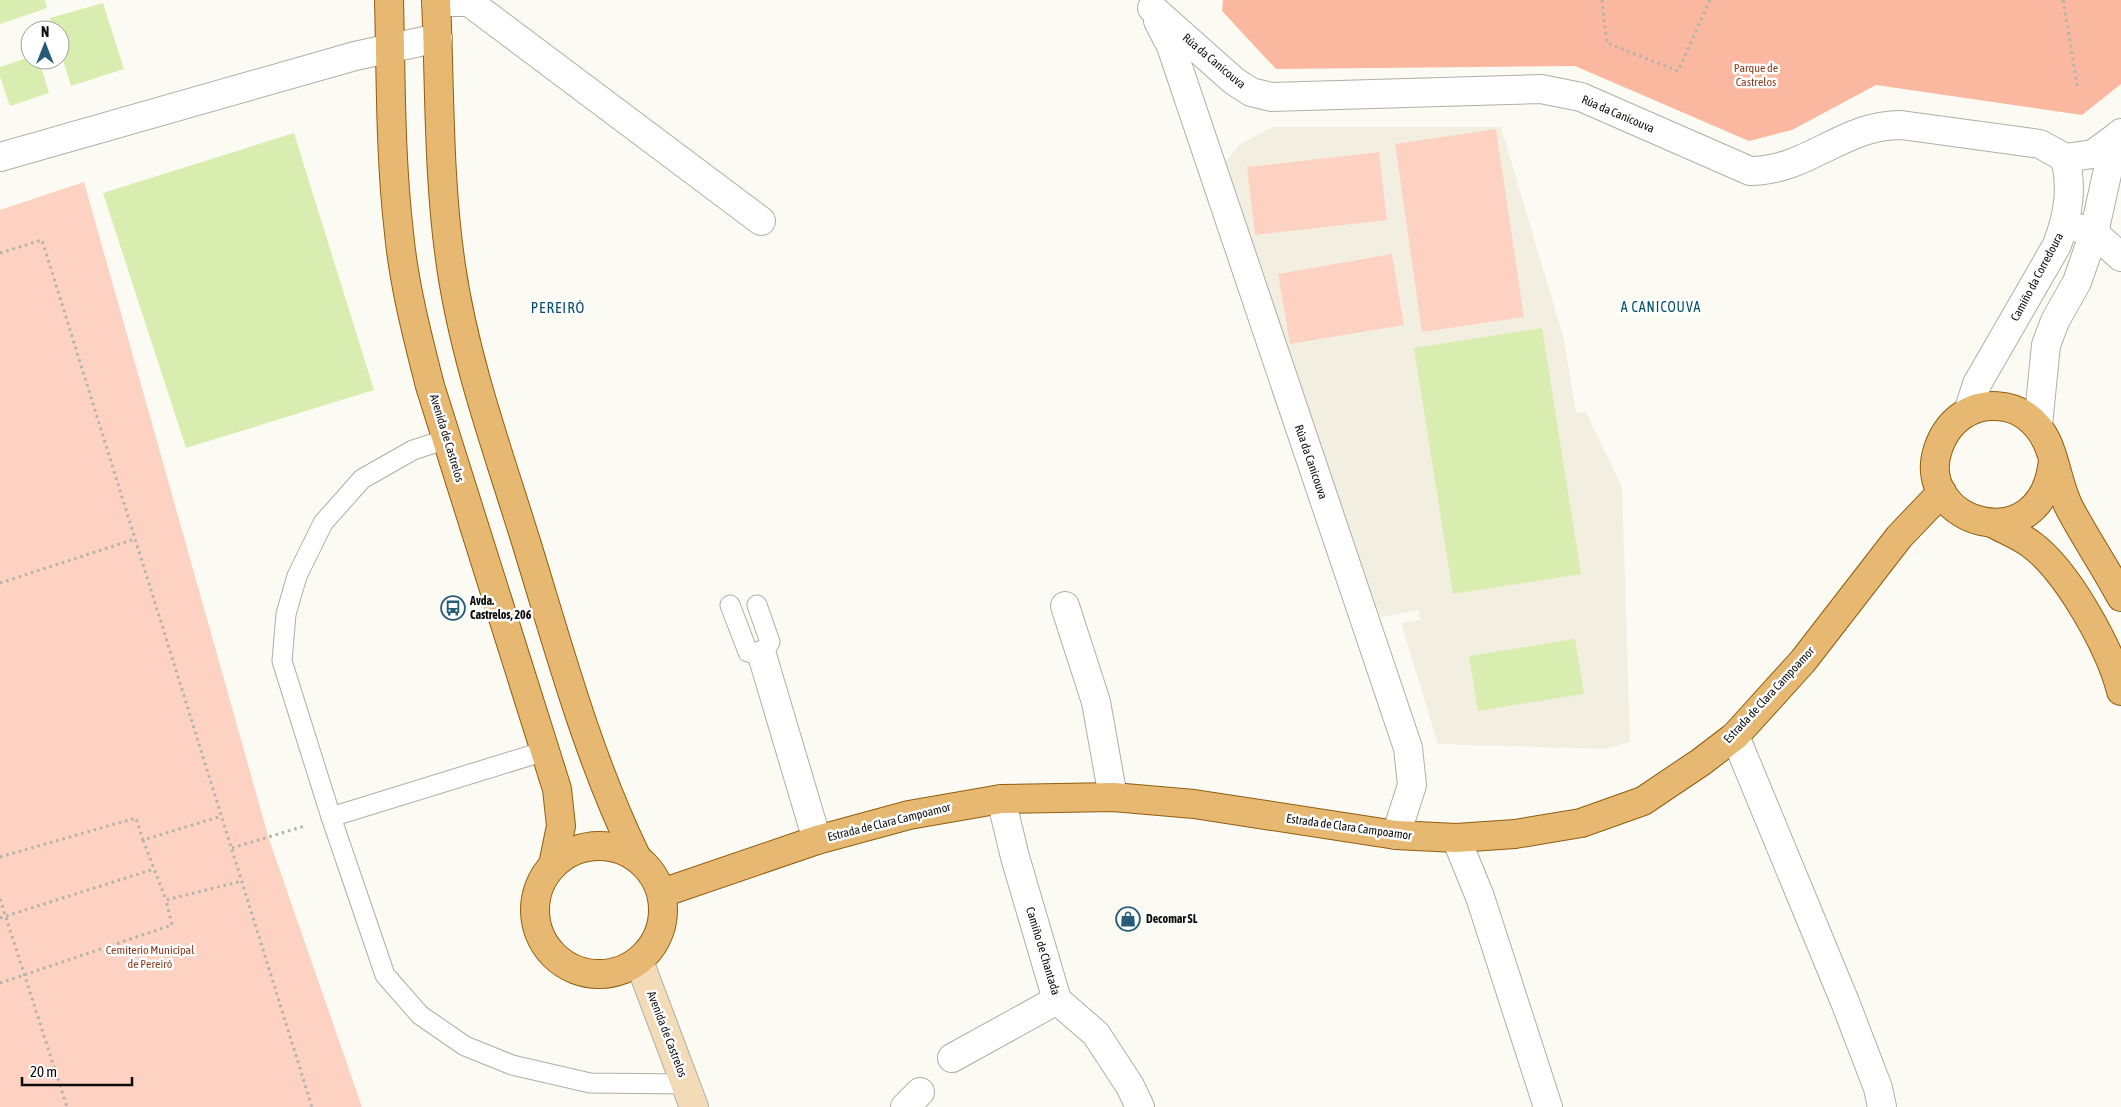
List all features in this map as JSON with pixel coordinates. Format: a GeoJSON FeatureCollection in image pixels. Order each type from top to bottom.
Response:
{"type":"FeatureCollection","features":[{"type":"Feature","properties":{"kind":"main road","name":"Avenida de Castrelos"},"geometry":{"type":"LineString","coordinates":[[389,0],[394,168],[404,273],[414,327],[447,439],[545,751],[560,806],[561,826],[553,865]]}},
{"type":"Feature","properties":{"kind":"main road"},"geometry":{"type":"LineString","coordinates":[[436,1],[441,170],[451,265],[466,344],[569,681],[615,813],[636,856],[652,872],[662,892],[664,918],[661,930],[648,952],[639,961],[622,970],[603,974],[584,972],[566,965],[551,953],[540,937],[535,918],[535,899],[542,880],[553,865],[571,851],[593,845],[615,847],[636,856]]}},
{"type":"Feature","properties":{"kind":"main road"},"geometry":{"type":"LineString","coordinates":[[2053,460],[2051,479],[2043,498],[2030,512],[2012,521],[1992,523],[1977,521],[1962,514],[1942,492],[1936,474],[1936,455],[1942,438],[1953,423],[1968,412],[1986,406],[2005,407],[2023,414],[2038,425],[2049,442],[2069,507],[2121,597]]}},
{"type":"Feature","properties":{"kind":"main road","name":"Estrada de Clara Campoamor"},"geometry":{"type":"LineString","coordinates":[[662,892],[818,840],[909,815],[1001,799],[1113,797],[1194,804],[1396,836],[1456,838],[1515,834],[1582,823],[1642,800],[1700,762],[1735,736],[1804,661],[1899,538],[1942,492]]}},
{"type":"Feature","properties":{"kind":"main road"},"geometry":{"type":"LineString","coordinates":[[1992,523],[2032,545],[2056,569],[2082,604],[2105,651],[2121,691]]}},
{"type":"Feature","properties":{"kind":"main road","name":"Avenida de Castrelos"},"geometry":{"type":"LineString","coordinates":[[639,961],[690,1096]]}},
{"type":"Feature","properties":{"kind":"street"},"geometry":{"type":"LineString","coordinates":[[436,1],[469,2],[761,221]]}},
{"type":"Feature","properties":{"kind":"street","name":"Rúa da Canicouva"},"geometry":{"type":"LineString","coordinates":[[1147,4],[1234,81],[1252,92],[1271,97],[1541,89],[1581,97],[1750,171],[1766,171],[1788,166],[1859,132],[1880,126],[1900,126],[2040,144],[2065,158]]}},
{"type":"Feature","properties":{"kind":"street","name":"Rúa da Canicouva"},"geometry":{"type":"LineString","coordinates":[[1147,4],[1171,46],[1408,748],[1412,785],[1396,836]]}},
{"type":"Feature","properties":{"kind":"street"},"geometry":{"type":"LineString","coordinates":[[0,157],[390,47],[438,38]]}},
{"type":"Feature","properties":{"kind":"street"},"geometry":{"type":"LineString","coordinates":[[2065,158],[2093,154],[2118,136]]}},
{"type":"Feature","properties":{"kind":"street"},"geometry":{"type":"LineString","coordinates":[[2038,425],[2046,345],[2055,321],[2077,282],[2094,233],[2118,136]]}},
{"type":"Feature","properties":{"kind":"street","name":"Camiño da Corredoura"},"geometry":{"type":"LineString","coordinates":[[1968,412],[1977,384],[2052,253],[2064,225],[2070,177],[2065,158]]}},
{"type":"Feature","properties":{"kind":"street"},"geometry":{"type":"LineString","coordinates":[[2064,225],[2094,233],[2121,257]]}},
{"type":"Feature","properties":{"kind":"street"},"geometry":{"type":"LineString","coordinates":[[1065,606],[1096,702],[1113,797]]}},
{"type":"Feature","properties":{"kind":"street"},"geometry":{"type":"LineString","coordinates":[[762,655],[818,840]]}},
{"type":"Feature","properties":{"kind":"street"},"geometry":{"type":"LineString","coordinates":[[1735,736],[1845,1002],[1878,1088],[1882,1107]]}},
{"type":"Feature","properties":{"kind":"street","name":"Camiño de Chantada"},"geometry":{"type":"LineString","coordinates":[[1001,799],[1015,857],[1057,1000],[1096,1034],[1130,1086],[1140,1107]]}},
{"type":"Feature","properties":{"kind":"street"},"geometry":{"type":"LineString","coordinates":[[1456,838],[1480,897],[1548,1107]]}},
{"type":"Feature","properties":{"kind":"street"},"geometry":{"type":"LineString","coordinates":[[952,1058],[1057,1000]]}},
{"type":"Feature","properties":{"kind":"lane"},"geometry":{"type":"LineString","coordinates":[[447,439],[413,450],[362,479],[323,523],[297,576],[286,614],[282,661],[331,817],[385,975],[420,1014],[465,1046],[512,1065],[590,1083],[690,1096]]}},
{"type":"Feature","properties":{"kind":"lane"},"geometry":{"type":"LineString","coordinates":[[730,605],[748,652],[762,655],[770,642],[757,605]]}},
{"type":"Feature","properties":{"kind":"lane"},"geometry":{"type":"LineString","coordinates":[[331,817],[545,751]]}},
{"type":"Feature","properties":{"kind":"path"},"geometry":{"type":"LineString","coordinates":[[1602,0],[1607,43],[1678,71],[1710,0]]}},
{"type":"Feature","properties":{"kind":"path"},"geometry":{"type":"LineString","coordinates":[[2063,0],[2078,90]]}},
{"type":"Feature","properties":{"kind":"path"},"geometry":{"type":"LineString","coordinates":[[0,254],[42,240],[312,1107]]}},
{"type":"Feature","properties":{"kind":"path"},"geometry":{"type":"LineString","coordinates":[[0,582],[135,539]]}},
{"type":"Feature","properties":{"kind":"path"},"geometry":{"type":"LineString","coordinates":[[143,840],[222,816]]}},
{"type":"Feature","properties":{"kind":"path"},"geometry":{"type":"LineString","coordinates":[[0,856],[136,818],[166,900],[172,925],[0,983]]}},
{"type":"Feature","properties":{"kind":"path"},"geometry":{"type":"LineString","coordinates":[[232,848],[306,826]]}},
{"type":"Feature","properties":{"kind":"path"},"geometry":{"type":"LineString","coordinates":[[0,918],[154,869]]}},
{"type":"Feature","properties":{"kind":"path"},"geometry":{"type":"LineString","coordinates":[[166,900],[242,881]]}},
{"type":"Feature","properties":{"kind":"path"},"geometry":{"type":"LineString","coordinates":[[0,898],[66,1107]]}},
{"type":"Feature","properties":{"kind":"shaded area"},"geometry":{"type":"Polygon","coordinates":[[[1273,127],[1501,127],[1563,336],[1576,413],[1586,412],[1622,487],[1630,742],[1604,749],[1438,744],[1401,623],[1420,620],[1419,610],[1382,617],[1367,606],[1223,165],[1240,144],[1273,127]]]}},
{"type":"Feature","properties":{"kind":"green space","name":"Parque de Castrelos"},"geometry":{"type":"Polygon","coordinates":[[[1223,0],[2121,0],[2121,84],[2082,115],[1876,85],[1792,130],[1749,141],[1575,66],[1276,69],[1222,11],[1223,0]]]}},
{"type":"Feature","properties":{"kind":"green space"},"geometry":{"type":"Polygon","coordinates":[[[1496,129],[1524,317],[1422,332],[1395,144],[1496,129]]]}},
{"type":"Feature","properties":{"kind":"green space"},"geometry":{"type":"Polygon","coordinates":[[[1379,152],[1387,220],[1255,235],[1247,167],[1379,152]]]}},
{"type":"Feature","properties":{"kind":"green space","name":"Cemiterio Municipal de Pereiró"},"geometry":{"type":"Polygon","coordinates":[[[84,182],[269,839],[362,1107],[0,1107],[0,210],[84,182]]]}},
{"type":"Feature","properties":{"kind":"green space"},"geometry":{"type":"Polygon","coordinates":[[[1392,254],[1404,325],[1290,344],[1278,274],[1392,254]]]}},
{"type":"Feature","properties":{"kind":"building"},"geometry":{"type":"Polygon","coordinates":[[[0,0],[45,0],[47,8],[0,24],[0,0]]]}},
{"type":"Feature","properties":{"kind":"building"},"geometry":{"type":"Polygon","coordinates":[[[103,3],[124,69],[71,86],[66,70],[70,70],[70,20],[51,20],[50,18],[103,3]]]}},
{"type":"Feature","properties":{"kind":"building"},"geometry":{"type":"Polygon","coordinates":[[[20,60],[20,70],[42,70],[49,93],[10,106],[0,77],[0,67],[20,60]]]}},
{"type":"Feature","properties":{"kind":"building"},"geometry":{"type":"Polygon","coordinates":[[[294,133],[374,390],[186,448],[103,193],[294,133]]]}},
{"type":"Feature","properties":{"kind":"building"},"geometry":{"type":"Polygon","coordinates":[[[1542,328],[1581,574],[1453,594],[1414,348],[1542,328]]]}},
{"type":"Feature","properties":{"kind":"building"},"geometry":{"type":"Polygon","coordinates":[[[1575,639],[1584,694],[1478,711],[1469,656],[1575,639]]]}},
{"type":"Feature","properties":{"kind":"place","name":"Avda. Castrelos, 206"},"geometry":{"type":"Point","coordinates":[453,608]}},
{"type":"Feature","properties":{"kind":"place","name":"Decomar SL"},"geometry":{"type":"Point","coordinates":[1128,919]}},
{"type":"Feature","properties":{"kind":"district","name":"A CANICOUVA"},"geometry":{"type":"Point","coordinates":[1661,307]}},
{"type":"Feature","properties":{"kind":"district","name":"PEREIRÓ"},"geometry":{"type":"Point","coordinates":[558,308]}}]}
